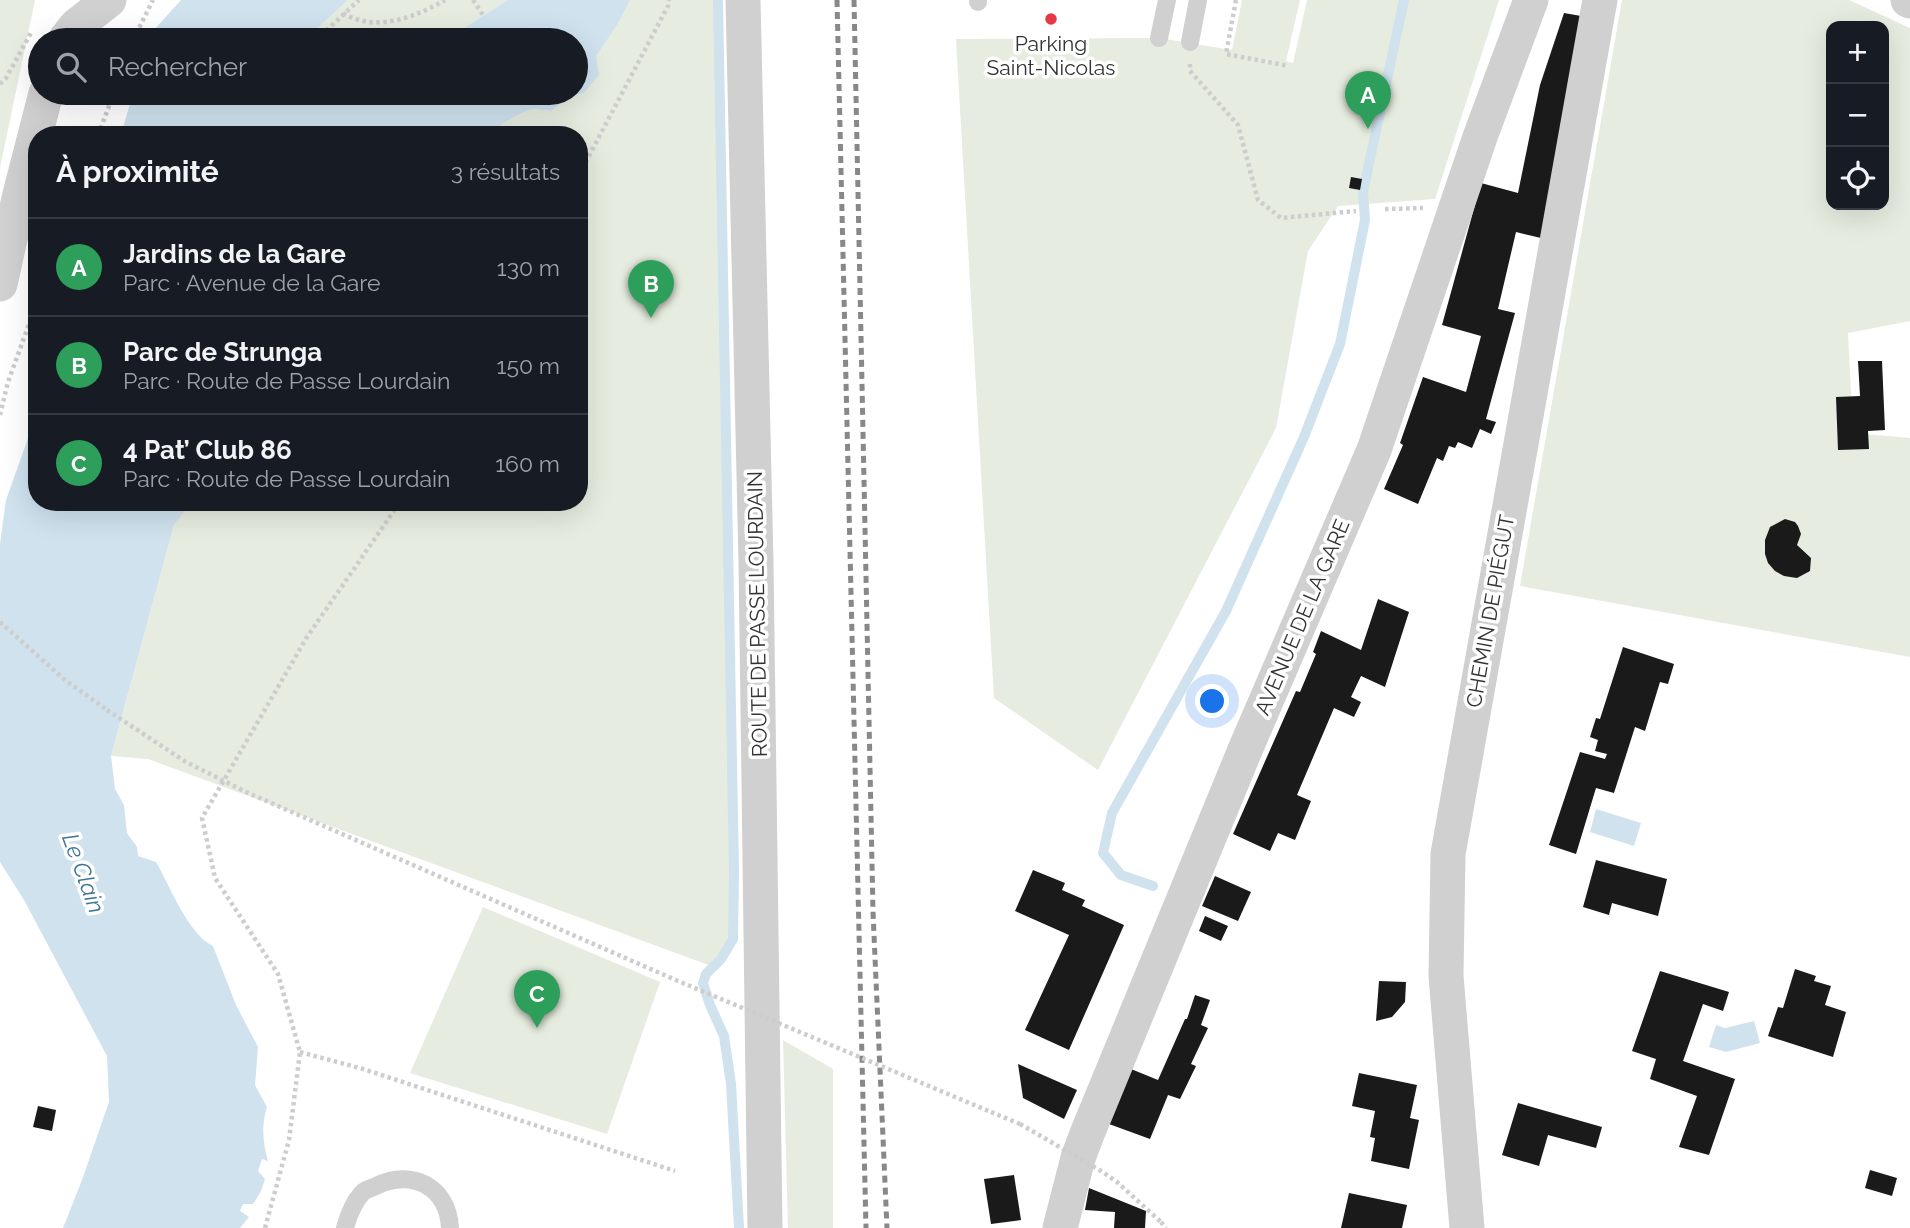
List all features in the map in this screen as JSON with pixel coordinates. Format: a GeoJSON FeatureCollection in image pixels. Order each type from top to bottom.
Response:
{"type":"FeatureCollection","features":[{"type":"Feature","properties":{"kind":"street"},"geometry":{"type":"LineString","coordinates":[[56,28],[69,0]]}},
{"type":"Feature","properties":{"kind":"street"},"geometry":{"type":"LineString","coordinates":[[68,28],[109,0]]}},
{"type":"Feature","properties":{"kind":"street","name":"ROUTE DE PASSE LOURDAIN"},"geometry":{"type":"LineString","coordinates":[[743,0],[757,590],[765,1228]]}},
{"type":"Feature","properties":{"kind":"street","name":"AVENUE DE LA GARE"},"geometry":{"type":"LineString","coordinates":[[1060,1228],[1087,1134],[1245,750],[1374,450],[1479,136],[1531,0]]}},
{"type":"Feature","properties":{"kind":"street","name":"CHEMIN DE PIÉGUT"},"geometry":{"type":"LineString","coordinates":[[1467,1228],[1446,976],[1448,854],[1600,0]]}},
{"type":"Feature","properties":{"kind":"street"},"geometry":{"type":"LineString","coordinates":[[38,126],[43,105]]}},
{"type":"Feature","properties":{"kind":"street"},"geometry":{"type":"LineString","coordinates":[[0,284],[28,163]]}},
{"type":"Feature","properties":{"kind":"lane"},"geometry":{"type":"LineString","coordinates":[[1159,38],[1167,0]]}},
{"type":"Feature","properties":{"kind":"lane"},"geometry":{"type":"LineString","coordinates":[[1190,42],[1198,0]]}},
{"type":"Feature","properties":{"kind":"lane"},"geometry":{"type":"LineString","coordinates":[[345,1228],[348,1217],[363,1192],[387,1180],[417,1179],[438,1193],[450,1217],[450,1228]]}},
{"type":"Feature","properties":{"kind":"path"},"geometry":{"type":"LineString","coordinates":[[139,28],[153,0]]}},
{"type":"Feature","properties":{"kind":"path"},"geometry":{"type":"LineString","coordinates":[[328,28],[359,0]]}},
{"type":"Feature","properties":{"kind":"path"},"geometry":{"type":"LineString","coordinates":[[343,13],[350,17],[385,23],[422,13],[445,0]]}},
{"type":"Feature","properties":{"kind":"path"},"geometry":{"type":"LineString","coordinates":[[473,0],[483,15]]}},
{"type":"Feature","properties":{"kind":"path"},"geometry":{"type":"LineString","coordinates":[[588,158],[669,0]]}},
{"type":"Feature","properties":{"kind":"path"},"geometry":{"type":"LineString","coordinates":[[1237,0],[1226,54],[1289,66]]}},
{"type":"Feature","properties":{"kind":"path"},"geometry":{"type":"LineString","coordinates":[[1190,42],[1190,71],[1238,125],[1258,200],[1281,218],[1356,211]]}},
{"type":"Feature","properties":{"kind":"path"},"geometry":{"type":"LineString","coordinates":[[0,84],[28,58]]}},
{"type":"Feature","properties":{"kind":"path"},"geometry":{"type":"LineString","coordinates":[[101,126],[109,105]]}},
{"type":"Feature","properties":{"kind":"path"},"geometry":{"type":"LineString","coordinates":[[0,415],[8,382],[28,327]]}},
{"type":"Feature","properties":{"kind":"path"},"geometry":{"type":"LineString","coordinates":[[265,1228],[289,1140],[300,1052],[278,974],[215,878],[202,818],[307,638],[394,511]]}},
{"type":"Feature","properties":{"kind":"path"},"geometry":{"type":"LineString","coordinates":[[0,622],[65,680],[131,728],[186,762],[246,792],[666,976],[1020,1124],[1117,1182],[1166,1228]]}},
{"type":"Feature","properties":{"kind":"path"},"geometry":{"type":"LineString","coordinates":[[300,1052],[363,1069],[675,1171]]}},
{"type":"Feature","properties":{"kind":"shaded area"},"geometry":{"type":"Polygon","coordinates":[[[0,0],[35,0],[28,28],[0,168],[0,0]]]}},
{"type":"Feature","properties":{"kind":"shaded area"},"geometry":{"type":"Polygon","coordinates":[[[348,0],[508,0],[464,28],[318,28],[348,0]]]}},
{"type":"Feature","properties":{"kind":"shaded area"},"geometry":{"type":"Polygon","coordinates":[[[629,0],[718,0],[733,939],[714,967],[148,759],[111,756],[174,525],[185,511],[588,511],[588,126],[499,126],[532,109],[551,111],[559,105],[588,105],[588,80],[595,56],[629,0]]]}},
{"type":"Feature","properties":{"kind":"shaded area"},"geometry":{"type":"Polygon","coordinates":[[[1242,0],[1300,0],[1286,61],[1293,63],[1307,0],[1499,0],[1435,199],[1338,206],[1308,251],[1276,428],[1098,770],[994,698],[956,39],[1159,38],[1232,50],[1242,0]]]}},
{"type":"Feature","properties":{"kind":"shaded area"},"geometry":{"type":"Polygon","coordinates":[[[1622,0],[1849,0],[1910,28],[1910,321],[1848,333],[1853,433],[1910,438],[1910,657],[1520,586],[1622,0]]]}},
{"type":"Feature","properties":{"kind":"shaded area"},"geometry":{"type":"Polygon","coordinates":[[[483,907],[660,982],[607,1134],[410,1073],[483,907]]]}},
{"type":"Feature","properties":{"kind":"shaded area"},"geometry":{"type":"Polygon","coordinates":[[[783,1040],[833,1069],[833,1228],[788,1228],[783,1040]]]}},
{"type":"Feature","properties":{"kind":"water"},"geometry":{"type":"Polygon","coordinates":[[[181,0],[348,0],[318,28],[156,28],[181,0]]]}},
{"type":"Feature","properties":{"kind":"water"},"geometry":{"type":"Polygon","coordinates":[[[508,0],[630,0],[596,56],[599,75],[588,88],[588,28],[464,28],[508,0]]]}},
{"type":"Feature","properties":{"kind":"water"},"geometry":{"type":"Polygon","coordinates":[[[130,105],[559,105],[551,111],[532,109],[499,126],[124,126],[130,105]]]}},
{"type":"Feature","properties":{"kind":"water","name":"Le Clain"},"geometry":{"type":"Polygon","coordinates":[[[28,438],[28,511],[185,511],[174,525],[111,756],[115,789],[124,805],[127,833],[137,847],[138,856],[156,862],[188,920],[204,940],[213,946],[236,1005],[258,1047],[255,1085],[267,1107],[263,1134],[268,1161],[262,1159],[258,1171],[265,1179],[261,1191],[253,1204],[243,1204],[240,1211],[249,1217],[240,1228],[63,1228],[109,1102],[107,1056],[24,900],[0,862],[0,544],[6,500],[28,438]]]}},
{"type":"Feature","properties":{"kind":"water"},"geometry":{"type":"Polygon","coordinates":[[[1596,809],[1641,823],[1634,846],[1590,832],[1596,809]]]}},
{"type":"Feature","properties":{"kind":"water"},"geometry":{"type":"Polygon","coordinates":[[[1754,1021],[1760,1043],[1726,1052],[1709,1047],[1716,1025],[1725,1028],[1754,1021]]]}},
{"type":"Feature","properties":{"kind":"building"},"geometry":{"type":"Polygon","coordinates":[[[1564,13],[1581,16],[1541,238],[1516,232],[1498,309],[1515,313],[1486,419],[1496,422],[1491,434],[1480,429],[1472,448],[1458,442],[1455,448],[1449,446],[1443,461],[1437,458],[1418,504],[1384,489],[1403,445],[1400,443],[1423,377],[1466,392],[1481,336],[1442,325],[1481,183],[1518,193],[1540,85],[1564,13]]]}},
{"type":"Feature","properties":{"kind":"building"},"geometry":{"type":"Polygon","coordinates":[[[1351,177],[1362,179],[1360,190],[1349,188],[1351,177]]]}},
{"type":"Feature","properties":{"kind":"building"},"geometry":{"type":"Polygon","coordinates":[[[1858,361],[1882,361],[1885,430],[1868,431],[1869,449],[1838,450],[1836,397],[1860,396],[1858,361]]]}},
{"type":"Feature","properties":{"kind":"building"},"geometry":{"type":"Polygon","coordinates":[[[1785,519],[1798,526],[1801,534],[1797,545],[1811,558],[1810,571],[1797,578],[1775,571],[1765,554],[1765,540],[1770,527],[1785,519]]]}},
{"type":"Feature","properties":{"kind":"building"},"geometry":{"type":"Polygon","coordinates":[[[1378,599],[1409,612],[1385,687],[1361,676],[1351,697],[1361,702],[1354,717],[1334,708],[1297,795],[1311,801],[1295,840],[1278,833],[1270,851],[1233,834],[1296,691],[1300,692],[1316,654],[1313,652],[1321,631],[1361,650],[1378,599]]]}},
{"type":"Feature","properties":{"kind":"building"},"geometry":{"type":"Polygon","coordinates":[[[1623,647],[1674,664],[1668,684],[1660,682],[1645,731],[1635,727],[1614,793],[1596,788],[1576,854],[1549,845],[1580,752],[1605,759],[1607,754],[1595,751],[1598,740],[1590,737],[1596,718],[1600,719],[1623,647]]]}},
{"type":"Feature","properties":{"kind":"building"},"geometry":{"type":"Polygon","coordinates":[[[1596,860],[1667,879],[1658,916],[1612,903],[1609,915],[1583,907],[1596,860]]]}},
{"type":"Feature","properties":{"kind":"building"},"geometry":{"type":"Polygon","coordinates":[[[1033,870],[1065,883],[1062,890],[1085,900],[1082,906],[1124,925],[1069,1050],[1025,1030],[1069,935],[1015,911],[1033,870]]]}},
{"type":"Feature","properties":{"kind":"building"},"geometry":{"type":"Polygon","coordinates":[[[1215,876],[1251,892],[1238,921],[1202,906],[1215,876]]]}},
{"type":"Feature","properties":{"kind":"building"},"geometry":{"type":"Polygon","coordinates":[[[1205,916],[1228,926],[1221,941],[1199,931],[1205,916]]]}},
{"type":"Feature","properties":{"kind":"building"},"geometry":{"type":"Polygon","coordinates":[[[1795,969],[1816,976],[1814,981],[1831,986],[1825,1005],[1846,1012],[1833,1057],[1768,1036],[1778,1007],[1783,1008],[1795,969]]]}},
{"type":"Feature","properties":{"kind":"building"},"geometry":{"type":"Polygon","coordinates":[[[1660,971],[1729,992],[1723,1011],[1703,1004],[1683,1061],[1735,1079],[1709,1155],[1679,1147],[1697,1096],[1650,1079],[1656,1059],[1632,1051],[1660,971]]]}},
{"type":"Feature","properties":{"kind":"building"},"geometry":{"type":"Polygon","coordinates":[[[1379,981],[1406,982],[1405,1002],[1392,1017],[1376,1021],[1379,981]]]}},
{"type":"Feature","properties":{"kind":"building"},"geometry":{"type":"Polygon","coordinates":[[[1195,995],[1210,1000],[1201,1025],[1208,1028],[1191,1064],[1196,1066],[1180,1099],[1168,1095],[1150,1139],[1109,1124],[1131,1069],[1158,1080],[1187,1019],[1195,995]]]}},
{"type":"Feature","properties":{"kind":"building"},"geometry":{"type":"Polygon","coordinates":[[[1018,1064],[1077,1090],[1064,1119],[1023,1098],[1018,1064]]]}},
{"type":"Feature","properties":{"kind":"building"},"geometry":{"type":"Polygon","coordinates":[[[1359,1073],[1417,1085],[1410,1118],[1419,1120],[1409,1169],[1371,1161],[1375,1138],[1370,1137],[1375,1111],[1352,1106],[1359,1073]]]}},
{"type":"Feature","properties":{"kind":"building"},"geometry":{"type":"Polygon","coordinates":[[[1518,1103],[1602,1127],[1596,1148],[1548,1135],[1539,1166],[1502,1155],[1518,1103]]]}},
{"type":"Feature","properties":{"kind":"building"},"geometry":{"type":"Polygon","coordinates":[[[38,1106],[56,1110],[52,1131],[33,1127],[38,1106]]]}},
{"type":"Feature","properties":{"kind":"building"},"geometry":{"type":"Polygon","coordinates":[[[1870,1170],[1897,1178],[1892,1196],[1865,1188],[1870,1170]]]}},
{"type":"Feature","properties":{"kind":"building"},"geometry":{"type":"Polygon","coordinates":[[[1014,1175],[1021,1220],[991,1224],[984,1179],[1014,1175]]]}},
{"type":"Feature","properties":{"kind":"building"},"geometry":{"type":"Polygon","coordinates":[[[1089,1188],[1146,1211],[1145,1228],[1114,1228],[1115,1212],[1085,1210],[1089,1188]]]}},
{"type":"Feature","properties":{"kind":"building"},"geometry":{"type":"Polygon","coordinates":[[[1349,1193],[1407,1205],[1402,1228],[1341,1228],[1349,1193]]]}},
{"type":"Feature","properties":{"kind":"waterway"},"geometry":{"type":"LineString","coordinates":[[718,0],[733,939],[721,959],[706,974],[703,983],[724,1036],[731,1084],[739,1228]]}},
{"type":"Feature","properties":{"kind":"waterway"},"geometry":{"type":"LineString","coordinates":[[1153,886],[1121,875],[1103,853],[1112,813],[1226,611],[1304,437],[1340,344],[1365,220],[1363,192],[1404,0]]}},
{"type":"Feature","properties":{"kind":"railway"},"geometry":{"type":"LineString","coordinates":[[837,0],[866,1228]]}},
{"type":"Feature","properties":{"kind":"railway"},"geometry":{"type":"LineString","coordinates":[[854,0],[873,912],[887,1228]]}},
{"type":"Feature","properties":{"kind":"place","name":"Parking Saint-Nicolas"},"geometry":{"type":"Point","coordinates":[1051,19]}},
{"type":"Feature","properties":{"kind":"place","name":"Jardins de la Gare"},"geometry":{"type":"Point","coordinates":[1368,129]}},
{"type":"Feature","properties":{"kind":"place","name":"Parc de Strunga"},"geometry":{"type":"Point","coordinates":[651,318]}},
{"type":"Feature","properties":{"kind":"place","name":"4 Pat’ Club 86"},"geometry":{"type":"Point","coordinates":[537,1028]}}]}
